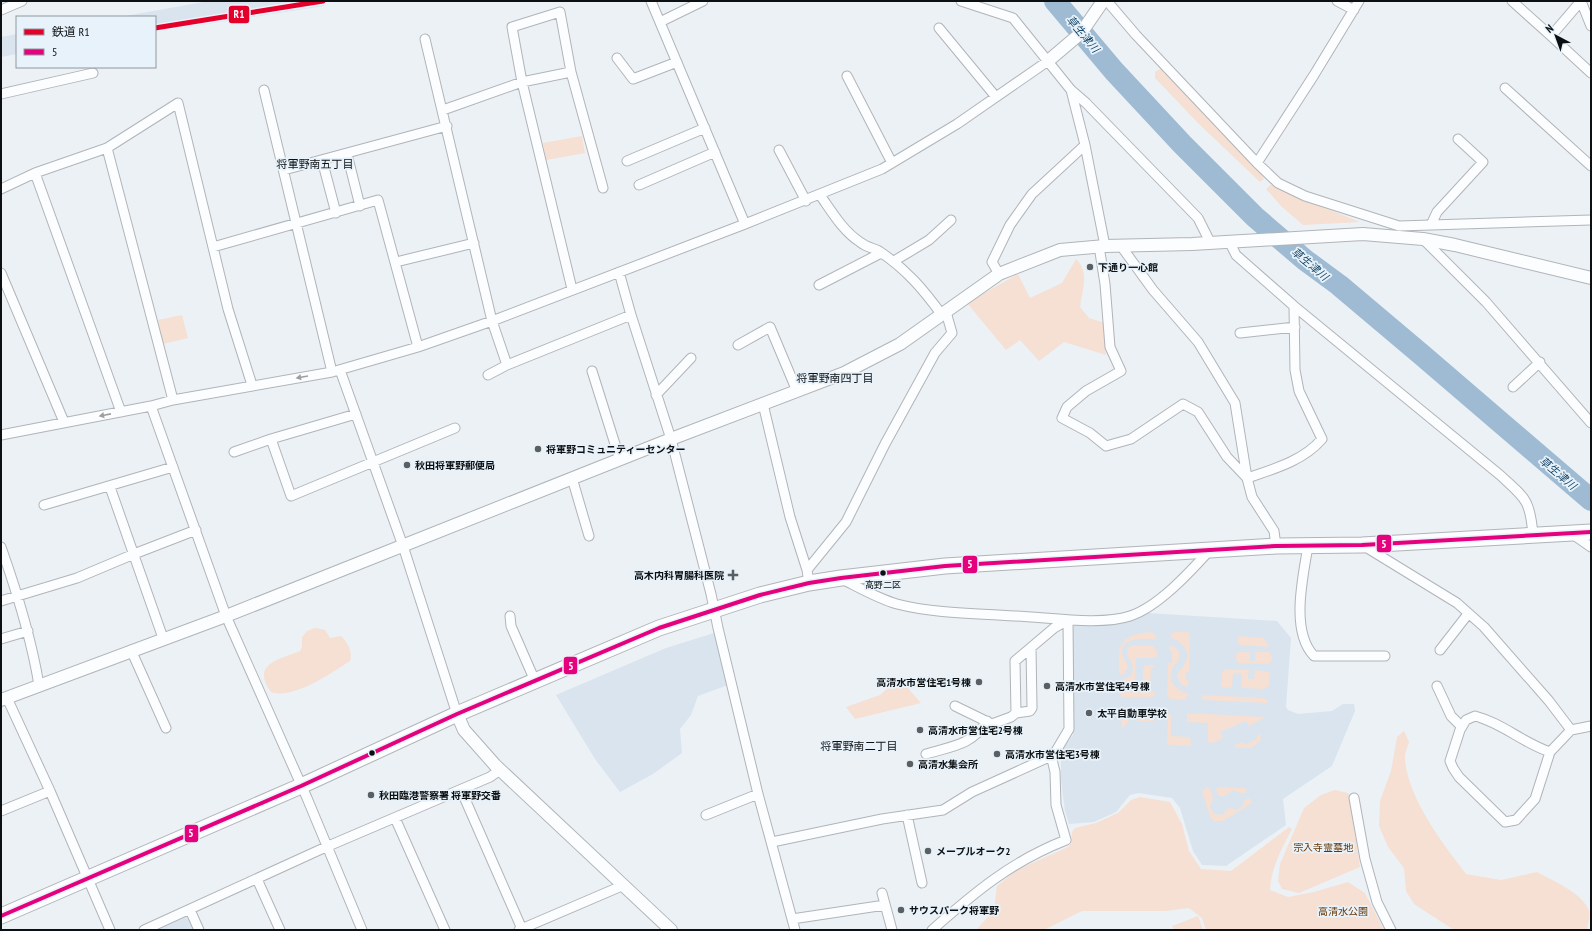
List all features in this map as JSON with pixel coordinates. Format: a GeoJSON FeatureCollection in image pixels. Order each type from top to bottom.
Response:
{"type":"FeatureCollection","features":[{"type":"Feature","properties":{"kind":"main road"},"geometry":{"type":"LineString","coordinates":[[1,916],[301,786],[457,714],[660,628],[760,595],[808,577],[841,578],[945,566],[1276,546],[1362,545],[1589,532]]}},
{"type":"Feature","properties":{"kind":"street"},"geometry":{"type":"LineString","coordinates":[[1,10],[11,3],[22,1]]}},
{"type":"Feature","properties":{"kind":"street"},"geometry":{"type":"LineString","coordinates":[[651,1],[745,224]]}},
{"type":"Feature","properties":{"kind":"street"},"geometry":{"type":"LineString","coordinates":[[660,22],[703,1]]}},
{"type":"Feature","properties":{"kind":"street"},"geometry":{"type":"LineString","coordinates":[[961,1],[1013,18],[1051,58],[1071,90],[1086,103],[1198,218],[1210,242]]}},
{"type":"Feature","properties":{"kind":"street"},"geometry":{"type":"LineString","coordinates":[[1337,1],[1354,10]]}},
{"type":"Feature","properties":{"kind":"street"},"geometry":{"type":"LineString","coordinates":[[1257,163],[1313,77],[1359,1]]}},
{"type":"Feature","properties":{"kind":"street"},"geometry":{"type":"LineString","coordinates":[[1512,1],[1591,73]]}},
{"type":"Feature","properties":{"kind":"street"},"geometry":{"type":"LineString","coordinates":[[1551,36],[1581,1],[1591,26]]}},
{"type":"Feature","properties":{"kind":"street"},"geometry":{"type":"LineString","coordinates":[[1,435],[151,406],[173,400],[336,371],[418,347],[492,321],[572,289],[806,201],[892,163],[957,124],[1051,58],[1082,33],[1104,3],[1278,183],[1305,196],[1399,226],[1417,239],[1486,302],[1540,362],[1591,423]]}},
{"type":"Feature","properties":{"kind":"street"},"geometry":{"type":"LineString","coordinates":[[572,289],[522,82],[512,27],[560,12],[572,72],[604,188]]}},
{"type":"Feature","properties":{"kind":"street"},"geometry":{"type":"LineString","coordinates":[[939,28],[996,97]]}},
{"type":"Feature","properties":{"kind":"street"},"geometry":{"type":"LineString","coordinates":[[425,39],[447,126],[492,321],[507,365]]}},
{"type":"Feature","properties":{"kind":"street"},"geometry":{"type":"LineString","coordinates":[[617,58],[633,79],[677,62]]}},
{"type":"Feature","properties":{"kind":"street"},"geometry":{"type":"LineString","coordinates":[[443,110],[522,82],[572,72]]}},
{"type":"Feature","properties":{"kind":"street"},"geometry":{"type":"LineString","coordinates":[[1,94],[93,73]]}},
{"type":"Feature","properties":{"kind":"street"},"geometry":{"type":"LineString","coordinates":[[847,76],[892,163]]}},
{"type":"Feature","properties":{"kind":"street"},"geometry":{"type":"LineString","coordinates":[[1505,88],[1591,166]]}},
{"type":"Feature","properties":{"kind":"street"},"geometry":{"type":"LineString","coordinates":[[264,90],[297,224],[336,371],[356,414],[373,461],[403,546],[457,714],[464,730],[500,770],[672,930]]}},
{"type":"Feature","properties":{"kind":"street"},"geometry":{"type":"LineString","coordinates":[[1071,90],[1085,145],[1102,246],[1110,347],[1121,371],[1086,391],[1067,407],[1062,418],[1090,433],[1106,446],[1131,438],[1183,404],[1198,412],[1227,457],[1247,478]]}},
{"type":"Feature","properties":{"kind":"street"},"geometry":{"type":"LineString","coordinates":[[1,189],[35,173],[107,148],[178,103],[228,309],[252,385]]}},
{"type":"Feature","properties":{"kind":"street"},"geometry":{"type":"LineString","coordinates":[[284,170],[447,126]]}},
{"type":"Feature","properties":{"kind":"street"},"geometry":{"type":"LineString","coordinates":[[627,161],[705,128]]}},
{"type":"Feature","properties":{"kind":"street"},"geometry":{"type":"LineString","coordinates":[[1431,225],[1437,212],[1483,162],[1458,139]]}},
{"type":"Feature","properties":{"kind":"street"},"geometry":{"type":"LineString","coordinates":[[1000,274],[992,262],[1010,225],[1032,194],[1085,145]]}},
{"type":"Feature","properties":{"kind":"street"},"geometry":{"type":"LineString","coordinates":[[107,148],[173,400]]}},
{"type":"Feature","properties":{"kind":"street"},"geometry":{"type":"LineString","coordinates":[[779,150],[806,201]]}},
{"type":"Feature","properties":{"kind":"street"},"geometry":{"type":"LineString","coordinates":[[639,185],[715,152]]}},
{"type":"Feature","properties":{"kind":"street"},"geometry":{"type":"LineString","coordinates":[[347,154],[360,206]]}},
{"type":"Feature","properties":{"kind":"street"},"geometry":{"type":"LineString","coordinates":[[322,160],[336,212]]}},
{"type":"Feature","properties":{"kind":"street"},"geometry":{"type":"LineString","coordinates":[[35,173],[121,412]]}},
{"type":"Feature","properties":{"kind":"street"},"geometry":{"type":"LineString","coordinates":[[808,577],[846,522],[885,444],[935,353],[952,333],[944,314],[922,287],[894,261],[860,243],[840,223],[820,195]]}},
{"type":"Feature","properties":{"kind":"street"},"geometry":{"type":"LineString","coordinates":[[213,247],[378,200],[418,347]]}},
{"type":"Feature","properties":{"kind":"street"},"geometry":{"type":"LineString","coordinates":[[894,261],[929,240],[951,220]]}},
{"type":"Feature","properties":{"kind":"street"},"geometry":{"type":"LineString","coordinates":[[1399,226],[1591,220]]}},
{"type":"Feature","properties":{"kind":"street"},"geometry":{"type":"LineString","coordinates":[[110,930],[50,791],[4,699],[163,638],[226,616],[671,439],[844,373],[900,344],[944,314],[983,284],[1000,274],[1060,250],[1102,246],[1363,234],[1417,239],[1455,245],[1591,278]]}},
{"type":"Feature","properties":{"kind":"street"},"geometry":{"type":"LineString","coordinates":[[1232,240],[1236,255],[1294,306],[1500,475],[1525,498],[1531,513],[1533,535]]}},
{"type":"Feature","properties":{"kind":"street"},"geometry":{"type":"LineString","coordinates":[[396,262],[474,243]]}},
{"type":"Feature","properties":{"kind":"street"},"geometry":{"type":"LineString","coordinates":[[1121,246],[1153,290],[1198,342],[1235,403],[1247,478],[1252,497],[1274,531],[1276,546]]}},
{"type":"Feature","properties":{"kind":"street"},"geometry":{"type":"LineString","coordinates":[[819,285],[881,253]]}},
{"type":"Feature","properties":{"kind":"street"},"geometry":{"type":"LineString","coordinates":[[619,272],[631,315],[671,439],[758,794],[795,930]]}},
{"type":"Feature","properties":{"kind":"street"},"geometry":{"type":"LineString","coordinates":[[1,273],[5,293],[64,422]]}},
{"type":"Feature","properties":{"kind":"street"},"geometry":{"type":"LineString","coordinates":[[1247,478],[1288,464],[1314,449],[1322,439],[1299,391],[1295,370],[1294,306]]}},
{"type":"Feature","properties":{"kind":"street"},"geometry":{"type":"LineString","coordinates":[[488,375],[507,365],[631,315]]}},
{"type":"Feature","properties":{"kind":"street"},"geometry":{"type":"LineString","coordinates":[[738,345],[770,327],[797,391]]}},
{"type":"Feature","properties":{"kind":"street"},"geometry":{"type":"LineString","coordinates":[[1240,333],[1295,327]]}},
{"type":"Feature","properties":{"kind":"street"},"geometry":{"type":"LineString","coordinates":[[656,395],[691,358]]}},
{"type":"Feature","properties":{"kind":"street"},"geometry":{"type":"LineString","coordinates":[[1513,387],[1540,362]]}},
{"type":"Feature","properties":{"kind":"street"},"geometry":{"type":"LineString","coordinates":[[592,371],[620,460]]}},
{"type":"Feature","properties":{"kind":"street"},"geometry":{"type":"LineString","coordinates":[[763,404],[790,517],[808,577]]}},
{"type":"Feature","properties":{"kind":"street"},"geometry":{"type":"LineString","coordinates":[[151,406],[226,616],[301,786],[362,930]]}},
{"type":"Feature","properties":{"kind":"street"},"geometry":{"type":"LineString","coordinates":[[234,452],[271,439],[356,414]]}},
{"type":"Feature","properties":{"kind":"street"},"geometry":{"type":"LineString","coordinates":[[271,439],[291,496],[455,428]]}},
{"type":"Feature","properties":{"kind":"street"},"geometry":{"type":"LineString","coordinates":[[44,505],[110,487],[173,467]]}},
{"type":"Feature","properties":{"kind":"street"},"geometry":{"type":"LineString","coordinates":[[572,478],[589,536]]}},
{"type":"Feature","properties":{"kind":"street"},"geometry":{"type":"LineString","coordinates":[[110,487],[163,638]]}},
{"type":"Feature","properties":{"kind":"street"},"geometry":{"type":"LineString","coordinates":[[1,601],[77,578],[196,530]]}},
{"type":"Feature","properties":{"kind":"street"},"geometry":{"type":"LineString","coordinates":[[1570,533],[1591,547]]}},
{"type":"Feature","properties":{"kind":"street"},"geometry":{"type":"LineString","coordinates":[[1362,545],[1457,603],[1484,627],[1544,695],[1571,730]]}},
{"type":"Feature","properties":{"kind":"street"},"geometry":{"type":"LineString","coordinates":[[1308,546],[1300,601],[1303,637],[1306,648],[1314,656],[1384,656]]}},
{"type":"Feature","properties":{"kind":"street"},"geometry":{"type":"LineString","coordinates":[[1,547],[18,595],[28,631],[39,685]]}},
{"type":"Feature","properties":{"kind":"street"},"geometry":{"type":"LineString","coordinates":[[841,578],[875,596],[898,604],[960,614],[1013,615],[1068,620],[1102,620],[1130,616],[1147,607],[1173,588],[1209,551]]}},
{"type":"Feature","properties":{"kind":"street"},"geometry":{"type":"LineString","coordinates":[[1440,650],[1468,614]]}},
{"type":"Feature","properties":{"kind":"street"},"geometry":{"type":"LineString","coordinates":[[510,616],[511,626],[535,681]]}},
{"type":"Feature","properties":{"kind":"street"},"geometry":{"type":"LineString","coordinates":[[1016,713],[1016,661],[1054,628],[1068,620]]}},
{"type":"Feature","properties":{"kind":"street"},"geometry":{"type":"LineString","coordinates":[[772,842],[882,818],[943,810],[972,792],[1051,755],[1056,751],[1069,729],[1068,620]]}},
{"type":"Feature","properties":{"kind":"street"},"geometry":{"type":"LineString","coordinates":[[1,639],[28,631]]}},
{"type":"Feature","properties":{"kind":"street"},"geometry":{"type":"LineString","coordinates":[[955,706],[992,724],[1011,717],[1016,713],[1030,711],[1032,708],[1031,648]]}},
{"type":"Feature","properties":{"kind":"street"},"geometry":{"type":"LineString","coordinates":[[131,650],[166,728]]}},
{"type":"Feature","properties":{"kind":"street"},"geometry":{"type":"LineString","coordinates":[[1437,686],[1451,716],[1462,727]]}},
{"type":"Feature","properties":{"kind":"street"},"geometry":{"type":"LineString","coordinates":[[1550,752],[1533,746],[1489,719],[1475,716],[1466,720],[1462,727],[1450,761],[1459,777],[1505,822],[1516,820],[1535,799],[1550,752],[1571,730],[1591,726]]}},
{"type":"Feature","properties":{"kind":"street"},"geometry":{"type":"LineString","coordinates":[[926,754],[964,743],[979,734],[987,721]]}},
{"type":"Feature","properties":{"kind":"street"},"geometry":{"type":"LineString","coordinates":[[932,930],[965,901],[1004,872],[1038,851],[1066,840],[1056,805],[1055,772],[1051,755]]}},
{"type":"Feature","properties":{"kind":"street"},"geometry":{"type":"LineString","coordinates":[[144,930],[326,847],[490,777],[500,770]]}},
{"type":"Feature","properties":{"kind":"street"},"geometry":{"type":"LineString","coordinates":[[461,790],[520,929],[624,885]]}},
{"type":"Feature","properties":{"kind":"street"},"geometry":{"type":"LineString","coordinates":[[1,811],[50,791]]}},
{"type":"Feature","properties":{"kind":"street"},"geometry":{"type":"LineString","coordinates":[[706,815],[758,794]]}},
{"type":"Feature","properties":{"kind":"street"},"geometry":{"type":"LineString","coordinates":[[1354,798],[1365,859],[1377,902],[1391,930]]}},
{"type":"Feature","properties":{"kind":"street"},"geometry":{"type":"LineString","coordinates":[[907,815],[922,884]]}},
{"type":"Feature","properties":{"kind":"street"},"geometry":{"type":"LineString","coordinates":[[395,818],[445,930]]}},
{"type":"Feature","properties":{"kind":"street"},"geometry":{"type":"LineString","coordinates":[[257,879],[280,930]]}},
{"type":"Feature","properties":{"kind":"street"},"geometry":{"type":"LineString","coordinates":[[882,893],[892,930]]}},
{"type":"Feature","properties":{"kind":"street"},"geometry":{"type":"LineString","coordinates":[[792,919],[885,905]]}},
{"type":"Feature","properties":{"kind":"street"},"geometry":{"type":"LineString","coordinates":[[190,910],[199,930]]}},
{"type":"Feature","properties":{"kind":"shaded area"},"geometry":{"type":"Polygon","coordinates":[[[209,1],[323,1],[324,6],[156,32],[156,16],[126,16],[209,1]]]}},
{"type":"Feature","properties":{"kind":"shaded area"},"geometry":{"type":"Polygon","coordinates":[[[16,34],[16,54],[1,57],[1,37],[16,34]]]}},
{"type":"Feature","properties":{"kind":"shaded area","name":"太平自動車学校"},"geometry":{"type":"Polygon","coordinates":[[[1147,613],[1277,621],[1291,638],[1286,707],[1288,710],[1298,714],[1332,711],[1343,704],[1354,704],[1355,711],[1332,766],[1283,799],[1286,825],[1226,866],[1202,865],[1193,851],[1180,808],[1172,798],[1138,793],[1130,795],[1116,812],[1094,822],[1069,824],[1065,811],[1061,780],[1061,751],[1073,735],[1072,630],[1074,626],[1083,622],[1147,613]]]}},
{"type":"Feature","properties":{"kind":"shaded area"},"geometry":{"type":"Polygon","coordinates":[[[714,633],[728,685],[698,696],[691,715],[680,729],[682,753],[653,774],[620,792],[595,759],[556,695],[666,648],[714,633]]]}},
{"type":"Feature","properties":{"kind":"shaded area"},"geometry":{"type":"Polygon","coordinates":[[[186,917],[190,921],[194,930],[156,930],[186,917]]]}},
{"type":"Feature","properties":{"kind":"green space"},"geometry":{"type":"Polygon","coordinates":[[[1161,68],[1260,172],[1264,179],[1260,182],[1199,124],[1155,78],[1155,72],[1161,68]]]}},
{"type":"Feature","properties":{"kind":"green space"},"geometry":{"type":"Polygon","coordinates":[[[582,136],[585,153],[546,160],[543,143],[582,136]]]}},
{"type":"Feature","properties":{"kind":"green space"},"geometry":{"type":"Polygon","coordinates":[[[1273,183],[1285,192],[1360,222],[1303,225],[1281,206],[1266,189],[1273,183]]]}},
{"type":"Feature","properties":{"kind":"green space"},"geometry":{"type":"Polygon","coordinates":[[[1076,259],[1083,270],[1084,275],[1080,307],[1089,318],[1105,323],[1106,355],[1064,342],[1039,361],[1020,340],[1006,350],[967,303],[1018,274],[1030,298],[1062,283],[1076,259]]]}},
{"type":"Feature","properties":{"kind":"green space"},"geometry":{"type":"Polygon","coordinates":[[[182,315],[188,338],[163,344],[158,320],[182,315]]]}},
{"type":"Feature","properties":{"kind":"green space"},"geometry":{"type":"Polygon","coordinates":[[[315,628],[325,630],[330,638],[341,636],[349,648],[351,654],[350,661],[301,689],[280,693],[271,692],[264,675],[266,669],[270,664],[300,651],[302,647],[302,637],[307,631],[315,628]]]}},
{"type":"Feature","properties":{"kind":"green space"},"geometry":{"type":"Polygon","coordinates":[[[1151,632],[1156,635],[1156,639],[1136,639],[1125,643],[1122,653],[1128,667],[1124,674],[1120,675],[1119,652],[1124,641],[1138,634],[1151,632]]]}},
{"type":"Feature","properties":{"kind":"green space"},"geometry":{"type":"Polygon","coordinates":[[[1174,632],[1188,632],[1190,635],[1189,672],[1186,673],[1186,680],[1189,680],[1187,687],[1181,684],[1177,677],[1185,663],[1187,654],[1184,647],[1178,641],[1170,637],[1174,632]]]}},
{"type":"Feature","properties":{"kind":"green space"},"geometry":{"type":"Polygon","coordinates":[[[1241,636],[1263,638],[1269,645],[1268,647],[1239,645],[1237,638],[1241,636]]]}},
{"type":"Feature","properties":{"kind":"green space"},"geometry":{"type":"Polygon","coordinates":[[[1133,645],[1153,646],[1157,651],[1157,656],[1153,658],[1136,658],[1135,683],[1119,685],[1118,682],[1128,677],[1133,672],[1132,665],[1127,654],[1128,648],[1133,645]]]}},
{"type":"Feature","properties":{"kind":"green space"},"geometry":{"type":"Polygon","coordinates":[[[1169,645],[1175,647],[1179,652],[1178,659],[1172,669],[1171,678],[1174,686],[1189,694],[1185,700],[1170,699],[1167,695],[1168,663],[1172,663],[1172,651],[1169,650],[1169,645]]]}},
{"type":"Feature","properties":{"kind":"green space"},"geometry":{"type":"Polygon","coordinates":[[[1239,652],[1250,652],[1250,661],[1255,661],[1255,652],[1269,652],[1272,656],[1271,662],[1269,664],[1239,663],[1236,660],[1236,654],[1239,652]]]}},
{"type":"Feature","properties":{"kind":"green space"},"geometry":{"type":"Polygon","coordinates":[[[1145,665],[1153,665],[1155,667],[1151,668],[1150,691],[1155,692],[1154,697],[1121,697],[1120,694],[1122,692],[1143,692],[1143,669],[1145,665]]]}},
{"type":"Feature","properties":{"kind":"green space"},"geometry":{"type":"Polygon","coordinates":[[[1225,669],[1249,670],[1248,679],[1254,679],[1255,670],[1270,672],[1269,686],[1263,689],[1241,688],[1242,674],[1233,673],[1232,688],[1221,687],[1222,672],[1225,669]]]}},
{"type":"Feature","properties":{"kind":"green space"},"geometry":{"type":"Polygon","coordinates":[[[899,678],[921,703],[855,719],[846,707],[880,695],[899,678]]]}},
{"type":"Feature","properties":{"kind":"green space"},"geometry":{"type":"Polygon","coordinates":[[[1204,695],[1264,698],[1268,701],[1267,703],[1203,700],[1201,697],[1204,695]]]}},
{"type":"Feature","properties":{"kind":"green space"},"geometry":{"type":"Polygon","coordinates":[[[1133,711],[1134,713],[1123,729],[1120,718],[1122,712],[1133,711]]]}},
{"type":"Feature","properties":{"kind":"green space"},"geometry":{"type":"Polygon","coordinates":[[[1141,712],[1154,713],[1154,721],[1137,721],[1141,712]]]}},
{"type":"Feature","properties":{"kind":"green space"},"geometry":{"type":"Polygon","coordinates":[[[1168,713],[1171,715],[1171,736],[1190,737],[1191,746],[1169,745],[1167,743],[1168,713]]]}},
{"type":"Feature","properties":{"kind":"green space"},"geometry":{"type":"Polygon","coordinates":[[[1187,713],[1266,717],[1249,726],[1246,721],[1220,732],[1223,738],[1213,743],[1208,742],[1208,723],[1187,722],[1187,713]]]}},
{"type":"Feature","properties":{"kind":"green space"},"geometry":{"type":"Polygon","coordinates":[[[1404,731],[1409,742],[1405,757],[1407,772],[1412,788],[1427,819],[1466,874],[1501,880],[1537,872],[1567,888],[1581,899],[1589,911],[1587,930],[1454,930],[1414,904],[1406,891],[1404,868],[1388,847],[1379,826],[1380,801],[1391,771],[1397,737],[1404,731]]]}},
{"type":"Feature","properties":{"kind":"green space"},"geometry":{"type":"Polygon","coordinates":[[[1260,734],[1261,740],[1252,748],[1234,748],[1236,744],[1243,742],[1245,745],[1257,739],[1256,736],[1260,734]]]}},
{"type":"Feature","properties":{"kind":"green space"},"geometry":{"type":"Polygon","coordinates":[[[1206,787],[1210,788],[1213,798],[1210,807],[1217,815],[1223,814],[1229,808],[1237,810],[1242,806],[1245,800],[1250,798],[1252,803],[1223,821],[1214,821],[1210,817],[1202,792],[1206,787]]]}},
{"type":"Feature","properties":{"kind":"green space"},"geometry":{"type":"Polygon","coordinates":[[[1217,787],[1245,788],[1247,792],[1243,794],[1233,790],[1223,797],[1218,795],[1216,789],[1217,787]]]}},
{"type":"Feature","properties":{"kind":"green space","name":"宗入寺霊墓地"},"geometry":{"type":"Polygon","coordinates":[[[1335,790],[1348,793],[1350,798],[1360,867],[1299,893],[1282,889],[1278,881],[1280,864],[1304,808],[1321,795],[1335,790]]]}},
{"type":"Feature","properties":{"kind":"green space","name":"高清水公園"},"geometry":{"type":"Polygon","coordinates":[[[1140,797],[1170,802],[1182,824],[1189,851],[1201,869],[1231,871],[1289,827],[1292,829],[1272,874],[1270,890],[1288,897],[1314,892],[1348,882],[1365,893],[1384,930],[1206,930],[1202,918],[1189,908],[1166,911],[1082,911],[1044,930],[976,930],[994,910],[997,886],[1017,870],[1068,847],[1071,843],[1072,832],[1075,828],[1096,823],[1118,813],[1131,800],[1140,797]]]}},
{"type":"Feature","properties":{"kind":"green space"},"geometry":{"type":"Polygon","coordinates":[[[1198,916],[1203,930],[1174,930],[1172,926],[1198,916]]]}},
{"type":"Feature","properties":{"kind":"waterway","name":"草生津川"},"geometry":{"type":"LineString","coordinates":[[1055,1],[1114,71],[1182,144],[1255,217],[1305,260],[1339,285],[1591,500]]}},
{"type":"Feature","properties":{"kind":"rail line","name":"R1"},"geometry":{"type":"LineString","coordinates":[[156,28],[323,1]]}},
{"type":"Feature","properties":{"kind":"transit line","name":"5"},"geometry":{"type":"LineString","coordinates":[[1,916],[301,786],[457,714],[659,628],[760,595],[809,583],[945,566],[1276,546],[1362,545],[1591,532]]}},
{"type":"Feature","properties":{"kind":"place","name":"下通り一心館"},"geometry":{"type":"Point","coordinates":[1090,267]}},
{"type":"Feature","properties":{"kind":"place","name":"将軍野コミュニティーセンター"},"geometry":{"type":"Point","coordinates":[538,449]}},
{"type":"Feature","properties":{"kind":"place","name":"秋田将軍野郵便局"},"geometry":{"type":"Point","coordinates":[407,465]}},
{"type":"Feature","properties":{"kind":"place","name":"高野二区"},"geometry":{"type":"Point","coordinates":[883,573]}},
{"type":"Feature","properties":{"kind":"place","name":"高木内科胃腸科医院"},"geometry":{"type":"Point","coordinates":[733,575]}},
{"type":"Feature","properties":{"kind":"place","name":"高清水市営住宅1号棟"},"geometry":{"type":"Point","coordinates":[979,682]}},
{"type":"Feature","properties":{"kind":"place","name":"高清水市営住宅4号棟"},"geometry":{"type":"Point","coordinates":[1047,686]}},
{"type":"Feature","properties":{"kind":"place","name":"太平自動車学校"},"geometry":{"type":"Point","coordinates":[1089,713]}},
{"type":"Feature","properties":{"kind":"place","name":"高清水市営住宅2号棟"},"geometry":{"type":"Point","coordinates":[920,730]}},
{"type":"Feature","properties":{"kind":"place","name":"高清水市営住宅3号棟"},"geometry":{"type":"Point","coordinates":[997,754]}},
{"type":"Feature","properties":{"kind":"place","name":"高清水集会所"},"geometry":{"type":"Point","coordinates":[910,764]}},
{"type":"Feature","properties":{"kind":"place","name":"秋田臨港警察署 将軍野交番"},"geometry":{"type":"Point","coordinates":[371,795]}},
{"type":"Feature","properties":{"kind":"place","name":"メープルオーク2"},"geometry":{"type":"Point","coordinates":[928,851]}},
{"type":"Feature","properties":{"kind":"place","name":"サウスパーク将軍野"},"geometry":{"type":"Point","coordinates":[901,910]}},
{"type":"Feature","properties":{"kind":"district","name":"将軍野南五丁目"},"geometry":{"type":"Point","coordinates":[315,164]}},
{"type":"Feature","properties":{"kind":"district","name":"将軍野南四丁目"},"geometry":{"type":"Point","coordinates":[835,378]}},
{"type":"Feature","properties":{"kind":"district","name":"将軍野南二丁目"},"geometry":{"type":"Point","coordinates":[859,746]}}]}
